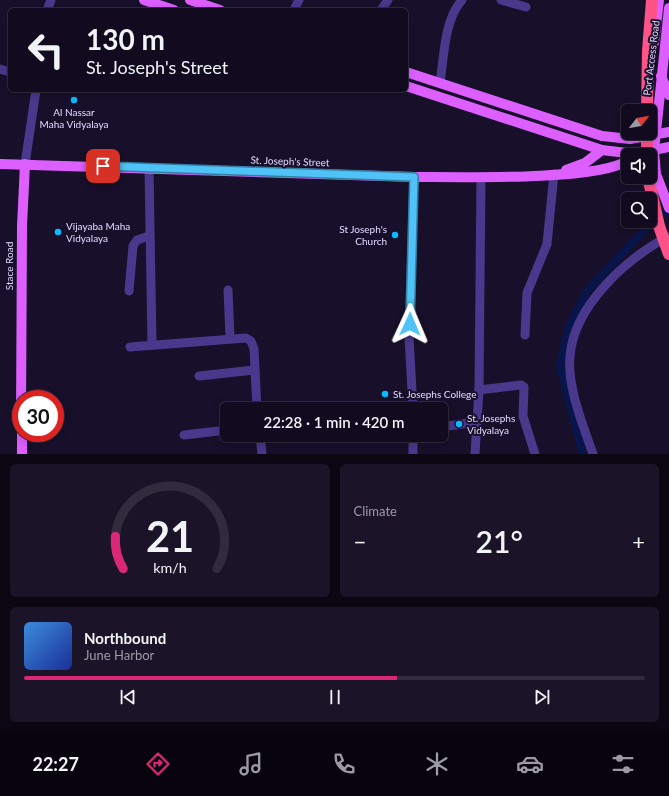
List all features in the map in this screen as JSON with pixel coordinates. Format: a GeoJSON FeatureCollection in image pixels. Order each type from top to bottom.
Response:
{"type":"FeatureCollection","features":[{"type":"Feature","properties":{"kind":"highway"},"geometry":{"type":"LineString","coordinates":[[647,104],[648,51],[652,0]]}},
{"type":"Feature","properties":{"kind":"highway"},"geometry":{"type":"LineString","coordinates":[[650,184],[659,226],[669,254]]}},
{"type":"Feature","properties":{"kind":"main road"},"geometry":{"type":"LineString","coordinates":[[144,0],[168,8]]}},
{"type":"Feature","properties":{"kind":"main road","name":"Port Access Road"},"geometry":{"type":"LineString","coordinates":[[648,104],[659,0]]}},
{"type":"Feature","properties":{"kind":"main road"},"geometry":{"type":"LineString","coordinates":[[194,1],[208,3]]}},
{"type":"Feature","properties":{"kind":"main road","name":"Port Access Road"},"geometry":{"type":"LineString","coordinates":[[655,104],[661,76],[669,8]]}},
{"type":"Feature","properties":{"kind":"main road"},"geometry":{"type":"LineString","coordinates":[[408,73],[602,136],[621,138]]}},
{"type":"Feature","properties":{"kind":"main road"},"geometry":{"type":"LineString","coordinates":[[661,76],[669,95]]}},
{"type":"Feature","properties":{"kind":"main road"},"geometry":{"type":"LineString","coordinates":[[408,87],[602,150],[621,152]]}},
{"type":"Feature","properties":{"kind":"main road"},"geometry":{"type":"LineString","coordinates":[[657,134],[669,132]]}},
{"type":"Feature","properties":{"kind":"main road","name":"St. Joseph's Street"},"geometry":{"type":"LineString","coordinates":[[657,150],[669,147]]}},
{"type":"Feature","properties":{"kind":"main road","name":"St. Joseph's Street"},"geometry":{"type":"LineString","coordinates":[[554,174],[585,163],[602,150]]}},
{"type":"Feature","properties":{"kind":"main road","name":"St. Joseph's Street"},"geometry":{"type":"LineString","coordinates":[[0,164],[414,177],[481,177],[554,174],[599,170],[621,164]]}},
{"type":"Feature","properties":{"kind":"main road","name":"Stace Road"},"geometry":{"type":"LineString","coordinates":[[21,390],[22,226],[25,164]]}},
{"type":"Feature","properties":{"kind":"main road"},"geometry":{"type":"LineString","coordinates":[[657,177],[667,204]]}},
{"type":"Feature","properties":{"kind":"main road"},"geometry":{"type":"LineString","coordinates":[[647,184],[667,236]]}},
{"type":"Feature","properties":{"kind":"main road"},"geometry":{"type":"LineString","coordinates":[[22,442],[22,454]]}},
{"type":"Feature","properties":{"kind":"street"},"geometry":{"type":"LineString","coordinates":[[440,83],[449,21],[455,7],[462,0]]}},
{"type":"Feature","properties":{"kind":"street"},"geometry":{"type":"LineString","coordinates":[[501,0],[526,7]]}},
{"type":"Feature","properties":{"kind":"street"},"geometry":{"type":"LineString","coordinates":[[25,164],[36,92]]}},
{"type":"Feature","properties":{"kind":"street"},"geometry":{"type":"LineString","coordinates":[[149,168],[152,344]]}},
{"type":"Feature","properties":{"kind":"street"},"geometry":{"type":"LineString","coordinates":[[525,335],[527,293],[547,244],[554,174]]}},
{"type":"Feature","properties":{"kind":"street"},"geometry":{"type":"LineString","coordinates":[[413,402],[409,336],[414,177]]}},
{"type":"Feature","properties":{"kind":"street"},"geometry":{"type":"LineString","coordinates":[[475,454],[479,390],[481,177]]}},
{"type":"Feature","properties":{"kind":"street"},"geometry":{"type":"LineString","coordinates":[[129,291],[133,246],[137,240],[149,236]]}},
{"type":"Feature","properties":{"kind":"street"},"geometry":{"type":"LineString","coordinates":[[593,454],[578,409],[570,372],[570,356],[573,338],[587,309],[624,266],[650,246],[667,236]]}},
{"type":"Feature","properties":{"kind":"street"},"geometry":{"type":"LineString","coordinates":[[228,290],[230,338]]}},
{"type":"Feature","properties":{"kind":"street"},"geometry":{"type":"LineString","coordinates":[[130,347],[152,344],[246,338],[251,342],[254,349],[256,402]]}},
{"type":"Feature","properties":{"kind":"street"},"geometry":{"type":"LineString","coordinates":[[199,376],[254,370]]}},
{"type":"Feature","properties":{"kind":"street"},"geometry":{"type":"LineString","coordinates":[[479,390],[521,385],[524,387],[523,416],[535,454]]}},
{"type":"Feature","properties":{"kind":"street"},"geometry":{"type":"LineString","coordinates":[[448,426],[476,422]]}},
{"type":"Feature","properties":{"kind":"street"},"geometry":{"type":"LineString","coordinates":[[184,436],[220,431]]}},
{"type":"Feature","properties":{"kind":"street"},"geometry":{"type":"LineString","coordinates":[[261,442],[262,454]]}},
{"type":"Feature","properties":{"kind":"street"},"geometry":{"type":"LineString","coordinates":[[413,442],[413,454]]}},
{"type":"Feature","properties":{"kind":"waterway"},"geometry":{"type":"LineString","coordinates":[[583,454],[560,366],[569,326],[587,291],[654,220],[669,211]]}},
{"type":"Feature","properties":{"kind":"place","name":"Al Nassar Maha Vidyalaya"},"geometry":{"type":"Point","coordinates":[74,100]}},
{"type":"Feature","properties":{"kind":"place","name":"Vijayaba Maha Vidyalaya"},"geometry":{"type":"Point","coordinates":[58,232]}},
{"type":"Feature","properties":{"kind":"place","name":"St Joseph's Church"},"geometry":{"type":"Point","coordinates":[395,235]}},
{"type":"Feature","properties":{"kind":"place","name":"St. Josephs College"},"geometry":{"type":"Point","coordinates":[385,394]}},
{"type":"Feature","properties":{"kind":"place","name":"St. Josephs Vidyalaya"},"geometry":{"type":"Point","coordinates":[459,424]}},
{"type":"Feature","properties":{"kind":"route"},"geometry":{"type":"LineString","coordinates":[[103,166],[414,177],[410,324]]}}]}
